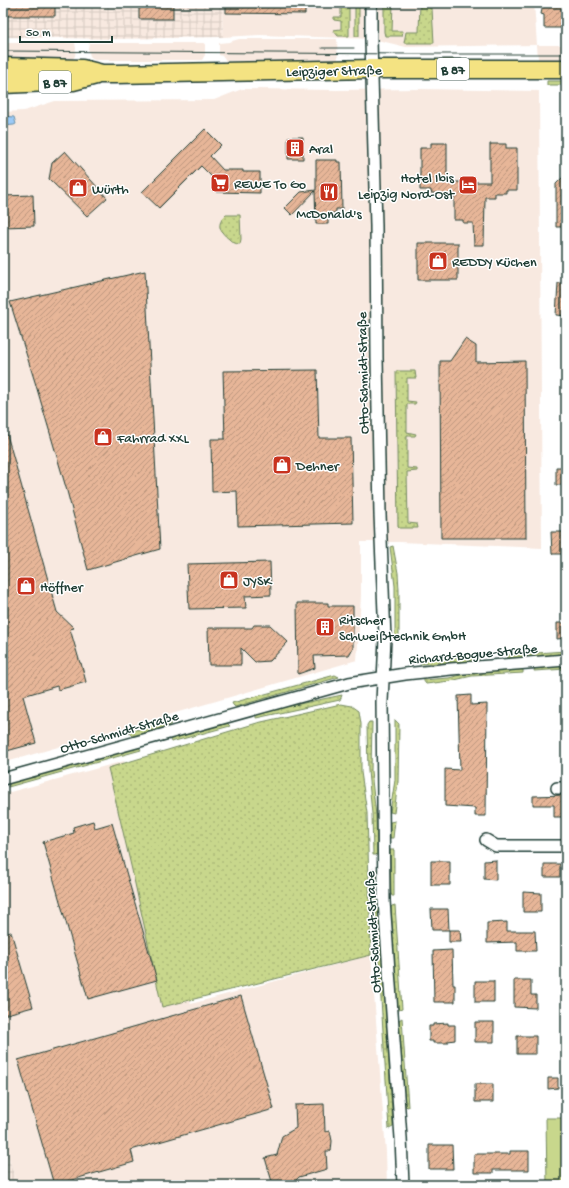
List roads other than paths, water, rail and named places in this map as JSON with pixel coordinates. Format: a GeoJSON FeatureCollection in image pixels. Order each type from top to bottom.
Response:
{"type":"FeatureCollection","features":[{"type":"Feature","properties":{"kind":"main road","name":"Leipziger Straße"},"geometry":{"type":"LineString","coordinates":[[3,67],[82,69],[102,74]]}},
{"type":"Feature","properties":{"kind":"main road","name":"Leipziger Straße"},"geometry":{"type":"LineString","coordinates":[[3,84],[73,81],[102,74],[372,69],[566,69]]}},
{"type":"Feature","properties":{"kind":"street","name":"Otto-Schmidt-Straße"},"geometry":{"type":"LineString","coordinates":[[371,3],[380,514],[385,652],[382,702],[384,901],[403,1185]]}},
{"type":"Feature","properties":{"kind":"street","name":"Richard-Bogue-Straße"},"geometry":{"type":"LineString","coordinates":[[383,678],[451,669],[566,660]]}},
{"type":"Feature","properties":{"kind":"street","name":"Otto-Schmidt-Straße"},"geometry":{"type":"LineString","coordinates":[[3,779],[117,746],[349,683],[383,678]]}},
{"type":"Feature","properties":{"kind":"street"},"geometry":{"type":"LineString","coordinates":[[486,840],[496,846],[566,846]]}},
{"type":"Feature","properties":{"kind":"water"},"geometry":{"type":"Polygon","coordinates":[[[3,116],[14,117],[16,124],[3,126],[3,116]]]}},
{"type":"Feature","properties":{"kind":"tram line"},"geometry":{"type":"LineString","coordinates":[[322,48],[354,48]]}},
{"type":"Feature","properties":{"kind":"tram line"},"geometry":{"type":"LineString","coordinates":[[3,51],[566,54]]}},
{"type":"Feature","properties":{"kind":"place","name":"Aral"},"geometry":{"type":"Point","coordinates":[295,148]}},
{"type":"Feature","properties":{"kind":"place","name":"REWE To Go"},"geometry":{"type":"Point","coordinates":[220,183]}},
{"type":"Feature","properties":{"kind":"place","name":"Hotel Ibis Leipzig Nord-Ost"},"geometry":{"type":"Point","coordinates":[468,185]}},
{"type":"Feature","properties":{"kind":"place","name":"Würth"},"geometry":{"type":"Point","coordinates":[78,188]}},
{"type":"Feature","properties":{"kind":"place","name":"McDonald's"},"geometry":{"type":"Point","coordinates":[329,192]}},
{"type":"Feature","properties":{"kind":"place","name":"REDDY Küchen"},"geometry":{"type":"Point","coordinates":[438,261]}},
{"type":"Feature","properties":{"kind":"place","name":"Fahrrad XXL"},"geometry":{"type":"Point","coordinates":[103,437]}},
{"type":"Feature","properties":{"kind":"place","name":"Dehner"},"geometry":{"type":"Point","coordinates":[282,465]}},
{"type":"Feature","properties":{"kind":"place","name":"JYSK"},"geometry":{"type":"Point","coordinates":[229,580]}},
{"type":"Feature","properties":{"kind":"place","name":"Höffner"},"geometry":{"type":"Point","coordinates":[26,586]}},
{"type":"Feature","properties":{"kind":"place","name":"Ritscher Schweißtechnik GmbH"},"geometry":{"type":"Point","coordinates":[325,627]}}]}
